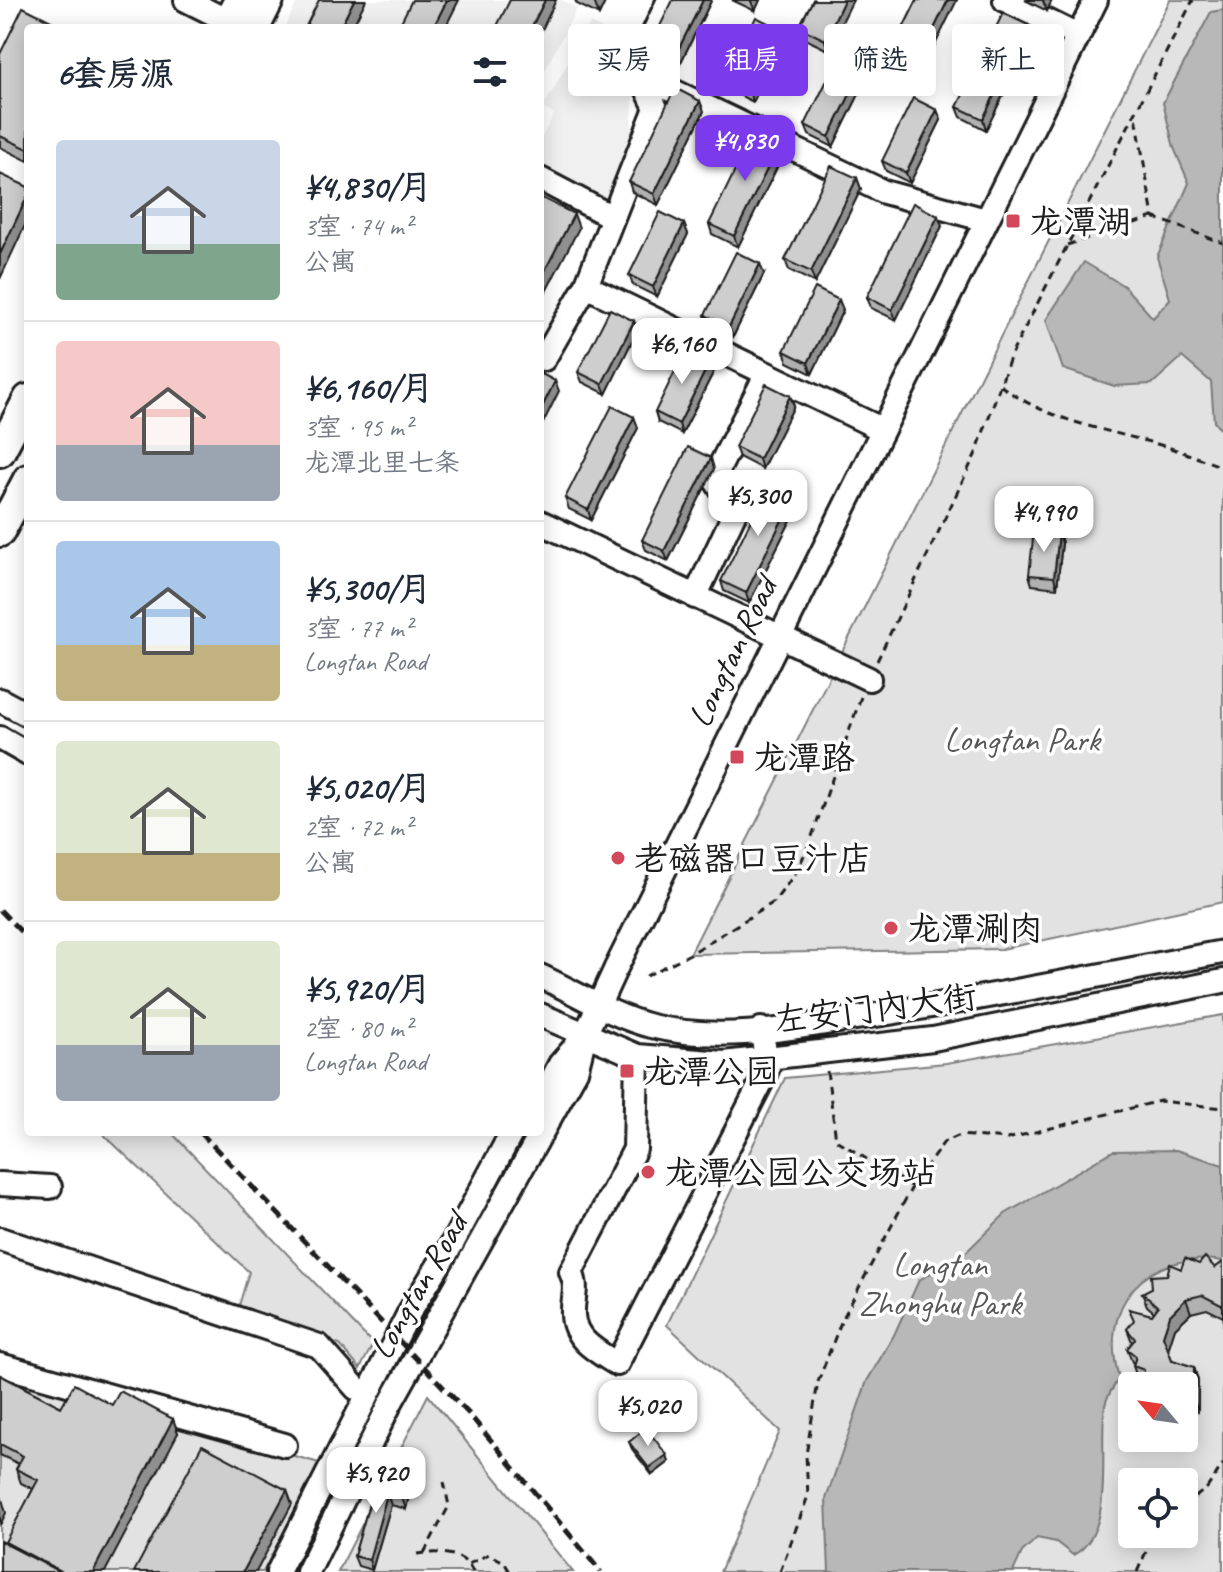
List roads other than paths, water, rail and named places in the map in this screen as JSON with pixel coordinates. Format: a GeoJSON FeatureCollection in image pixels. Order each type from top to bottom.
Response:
{"type":"FeatureCollection","features":[{"type":"Feature","properties":{"kind":"main road"},"geometry":{"type":"LineString","coordinates":[[236,19],[269,0]]}},
{"type":"Feature","properties":{"kind":"main road"},"geometry":{"type":"LineString","coordinates":[[0,452],[24,407]]}},
{"type":"Feature","properties":{"kind":"main road"},"geometry":{"type":"LineString","coordinates":[[0,532],[24,487]]}},
{"type":"Feature","properties":{"kind":"street"},"geometry":{"type":"LineString","coordinates":[[186,0],[236,19]]}},
{"type":"Feature","properties":{"kind":"street"},"geometry":{"type":"LineString","coordinates":[[658,24],[669,0]]}},
{"type":"Feature","properties":{"kind":"street"},"geometry":{"type":"LineString","coordinates":[[1005,0],[1078,36]]}},
{"type":"Feature","properties":{"kind":"street","name":"Longtan Road"},"geometry":{"type":"LineString","coordinates":[[544,1133],[576,1071],[585,1035],[599,1005],[778,635],[1096,0]]}},
{"type":"Feature","properties":{"kind":"street"},"geometry":{"type":"LineString","coordinates":[[680,94],[884,192],[986,220]]}},
{"type":"Feature","properties":{"kind":"street"},"geometry":{"type":"LineString","coordinates":[[544,359],[586,286],[656,108],[650,96]]}},
{"type":"Feature","properties":{"kind":"street"},"geometry":{"type":"LineString","coordinates":[[544,181],[612,217]]}},
{"type":"Feature","properties":{"kind":"street"},"geometry":{"type":"LineString","coordinates":[[586,286],[881,429]]}},
{"type":"Feature","properties":{"kind":"street"},"geometry":{"type":"LineString","coordinates":[[695,597],[735,512],[714,478],[766,375]]}},
{"type":"Feature","properties":{"kind":"street"},"geometry":{"type":"LineString","coordinates":[[544,524],[869,679]]}},
{"type":"Feature","properties":{"kind":"street"},"geometry":{"type":"LineString","coordinates":[[0,700],[24,713]]}},
{"type":"Feature","properties":{"kind":"street"},"geometry":{"type":"LineString","coordinates":[[0,738],[24,752]]}},
{"type":"Feature","properties":{"kind":"street","name":"左安门内大街"},"geometry":{"type":"LineString","coordinates":[[544,978],[652,1026],[692,1033],[761,1029],[929,1007],[1223,952]]}},
{"type":"Feature","properties":{"kind":"street","name":"左安门内大街"},"geometry":{"type":"LineString","coordinates":[[544,1017],[637,1056],[724,1063],[933,1039],[1223,981]]}},
{"type":"Feature","properties":{"kind":"street"},"geometry":{"type":"LineString","coordinates":[[637,1056],[635,1149],[571,1272],[578,1286],[573,1315],[578,1335],[617,1364],[764,1077],[766,1056],[761,1029]]}},
{"type":"Feature","properties":{"kind":"street","name":"Longtan Road"},"geometry":{"type":"LineString","coordinates":[[544,1071],[550,1060],[585,1035]]}},
{"type":"Feature","properties":{"kind":"street","name":"Longtan Road"},"geometry":{"type":"LineString","coordinates":[[544,1094],[560,1064],[585,1035]]}},
{"type":"Feature","properties":{"kind":"street","name":"Longtan Road"},"geometry":{"type":"LineString","coordinates":[[323,1572],[447,1324],[488,1262],[588,1077],[585,1035]]}},
{"type":"Feature","properties":{"kind":"street","name":"Longtan Road"},"geometry":{"type":"LineString","coordinates":[[278,1572],[410,1311],[452,1244],[510,1136]]}},
{"type":"Feature","properties":{"kind":"street","name":"Longtan Road"},"geometry":{"type":"LineString","coordinates":[[292,1572],[388,1381],[464,1250],[523,1136]]}},
{"type":"Feature","properties":{"kind":"street","name":"Longtan Road"},"geometry":{"type":"LineString","coordinates":[[308,1572],[390,1404],[542,1136]]}},
{"type":"Feature","properties":{"kind":"street"},"geometry":{"type":"LineString","coordinates":[[0,1184],[50,1187]]}},
{"type":"Feature","properties":{"kind":"street"},"geometry":{"type":"LineString","coordinates":[[0,1239],[319,1346],[356,1388]]}},
{"type":"Feature","properties":{"kind":"street"},"geometry":{"type":"LineString","coordinates":[[0,1365],[285,1445]]}},
{"type":"Feature","properties":{"kind":"railway"},"geometry":{"type":"LineString","coordinates":[[0,910],[24,935]]}},
{"type":"Feature","properties":{"kind":"railway"},"geometry":{"type":"LineString","coordinates":[[204,1136],[469,1414],[601,1572]]}},
{"type":"Feature","properties":{"kind":"place","name":"龙潭湖"},"geometry":{"type":"Point","coordinates":[1013,221]}},
{"type":"Feature","properties":{"kind":"place","name":"龙潭路"},"geometry":{"type":"Point","coordinates":[737,757]}},
{"type":"Feature","properties":{"kind":"place","name":"老磁器口豆汁店"},"geometry":{"type":"Point","coordinates":[618,858]}},
{"type":"Feature","properties":{"kind":"place","name":"龙潭涮肉"},"geometry":{"type":"Point","coordinates":[891,928]}},
{"type":"Feature","properties":{"kind":"place","name":"龙潭公园"},"geometry":{"type":"Point","coordinates":[627,1071]}},
{"type":"Feature","properties":{"kind":"place","name":"龙潭公园公交场站"},"geometry":{"type":"Point","coordinates":[648,1172]}},
{"type":"Feature","properties":{"kind":"park label","name":"Longtan Park"},"geometry":{"type":"Point","coordinates":[1022,739]}},
{"type":"Feature","properties":{"kind":"park label","name":"Longtan Zhonghu Park"},"geometry":{"type":"Point","coordinates":[940,1284]}}]}
